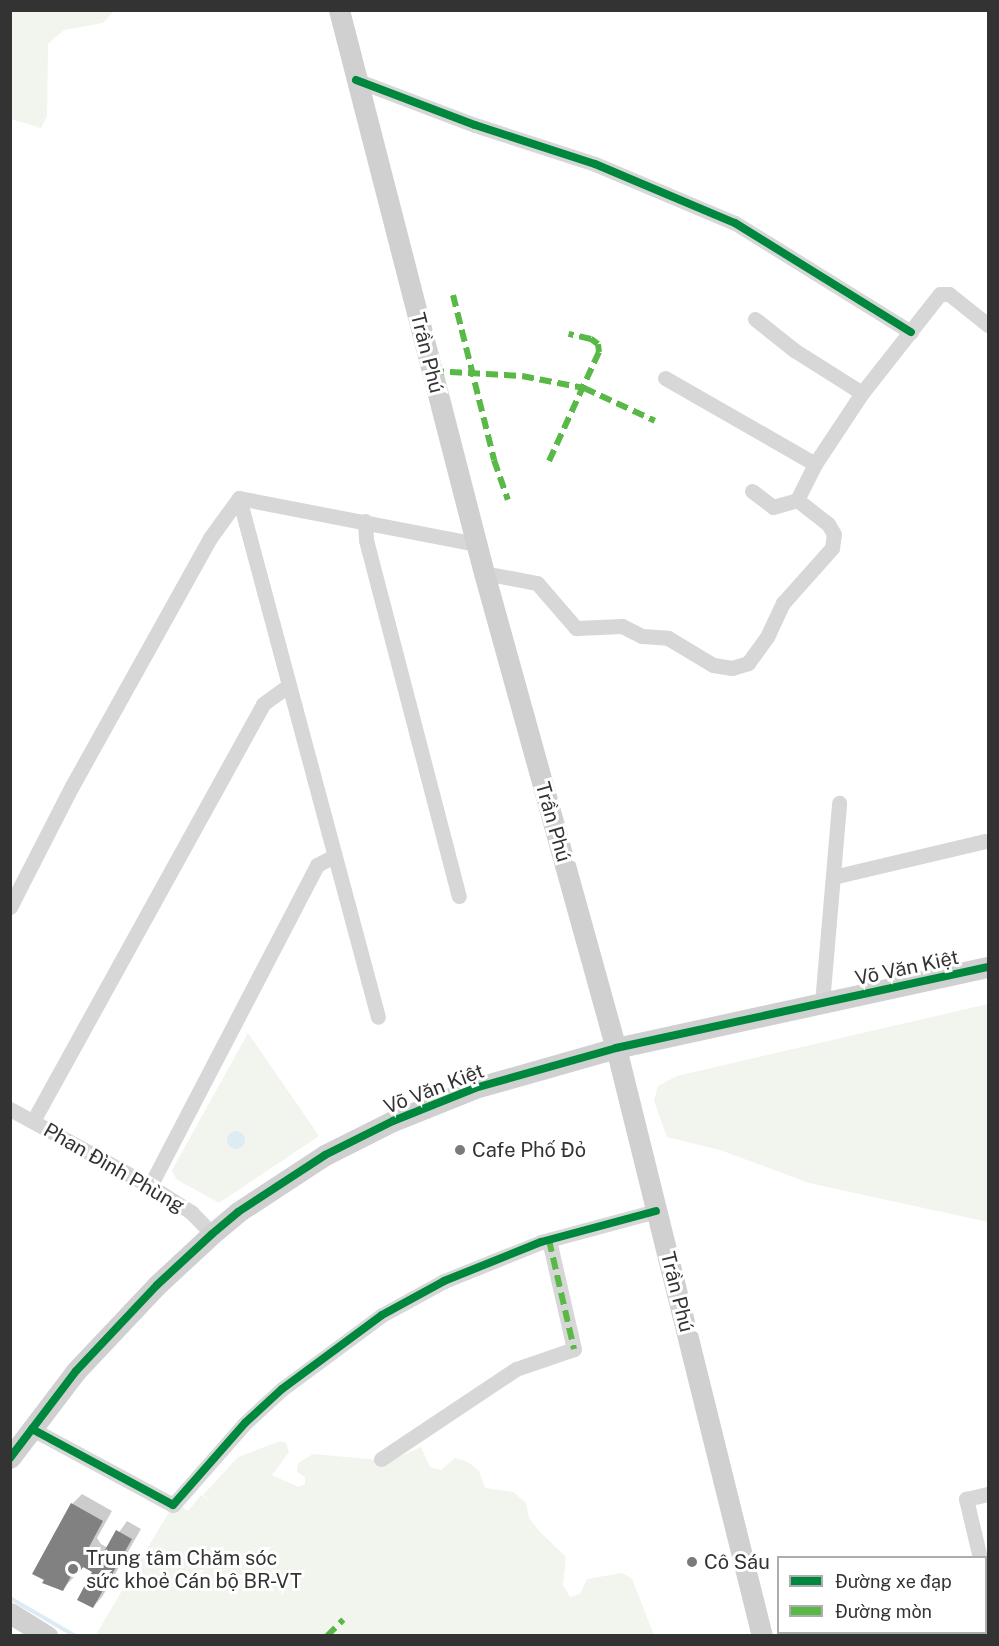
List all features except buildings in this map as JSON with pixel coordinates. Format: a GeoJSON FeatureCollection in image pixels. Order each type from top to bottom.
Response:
{"type":"FeatureCollection","features":[{"type":"Feature","properties":{"kind":"main road","name":"Trần Phú"},"geometry":{"type":"LineString","coordinates":[[339,10],[476,544],[616,1048],[762,1635]]}},
{"type":"Feature","properties":{"kind":"main road","name":"Võ Văn Kiệt"},"geometry":{"type":"LineString","coordinates":[[10,1458],[76,1371],[157,1285],[238,1212],[325,1155],[393,1121],[475,1088],[616,1048],[988,967]]}},
{"type":"Feature","properties":{"kind":"main road"},"geometry":{"type":"LineString","coordinates":[[10,1613],[47,1635]]}},
{"type":"Feature","properties":{"kind":"street"},"geometry":{"type":"LineString","coordinates":[[356,80],[475,125],[595,164],[735,224],[911,332]]}},
{"type":"Feature","properties":{"kind":"street"},"geometry":{"type":"LineString","coordinates":[[752,491],[773,507],[798,500],[815,464],[862,393],[940,294],[949,294],[988,325]]}},
{"type":"Feature","properties":{"kind":"street"},"geometry":{"type":"LineString","coordinates":[[755,319],[794,350],[862,393]]}},
{"type":"Feature","properties":{"kind":"street"},"geometry":{"type":"LineString","coordinates":[[665,378],[815,464]]}},
{"type":"Feature","properties":{"kind":"street"},"geometry":{"type":"LineString","coordinates":[[239,498],[476,544]]}},
{"type":"Feature","properties":{"kind":"street"},"geometry":{"type":"LineString","coordinates":[[239,498],[378,1017]]}},
{"type":"Feature","properties":{"kind":"street"},"geometry":{"type":"LineString","coordinates":[[10,907],[205,547],[239,498]]}},
{"type":"Feature","properties":{"kind":"street"},"geometry":{"type":"LineString","coordinates":[[484,573],[537,583],[576,628],[622,626],[642,636],[668,638],[713,665],[732,668],[748,663],[767,637],[783,603],[832,548],[834,534],[828,524],[798,500]]}},
{"type":"Feature","properties":{"kind":"street"},"geometry":{"type":"LineString","coordinates":[[365,521],[366,540],[459,896]]}},
{"type":"Feature","properties":{"kind":"street"},"geometry":{"type":"LineString","coordinates":[[33,1121],[263,704],[288,686]]}},
{"type":"Feature","properties":{"kind":"street"},"geometry":{"type":"LineString","coordinates":[[822,1003],[839,803]]}},
{"type":"Feature","properties":{"kind":"street"},"geometry":{"type":"LineString","coordinates":[[833,877],[986,842]]}},
{"type":"Feature","properties":{"kind":"street"},"geometry":{"type":"LineString","coordinates":[[150,1186],[317,865],[334,856]]}},
{"type":"Feature","properties":{"kind":"street","name":"Phan Đình Phùng"},"geometry":{"type":"LineString","coordinates":[[10,1109],[150,1186],[191,1212],[212,1234]]}},
{"type":"Feature","properties":{"kind":"street"},"geometry":{"type":"LineString","coordinates":[[32,1428],[173,1505],[245,1424],[341,1343],[444,1281],[549,1240],[656,1211]]}},
{"type":"Feature","properties":{"kind":"street"},"geometry":{"type":"LineString","coordinates":[[381,1460],[516,1369],[574,1348],[549,1240]]}},
{"type":"Feature","properties":{"kind":"street"},"geometry":{"type":"LineString","coordinates":[[980,1556],[966,1499],[988,1494]]}},
{"type":"Feature","properties":{"kind":"shaded area"},"geometry":{"type":"Polygon","coordinates":[[[10,11],[114,11],[103,23],[64,30],[48,44],[47,116],[41,128],[11,119],[10,11]]]}},
{"type":"Feature","properties":{"kind":"shaded area"},"geometry":{"type":"Polygon","coordinates":[[[988,1004],[988,1222],[809,1183],[720,1150],[667,1137],[654,1101],[658,1086],[677,1076],[988,1004]]]}},
{"type":"Feature","properties":{"kind":"shaded area"},"geometry":{"type":"Polygon","coordinates":[[[248,1033],[319,1136],[219,1203],[176,1179],[172,1170],[248,1033]]]}},
{"type":"Feature","properties":{"kind":"shaded area"},"geometry":{"type":"Polygon","coordinates":[[[236,1131],[242,1134],[245,1140],[242,1146],[236,1149],[230,1146],[227,1140],[230,1134],[236,1131]]]}},
{"type":"Feature","properties":{"kind":"shaded area"},"geometry":{"type":"Polygon","coordinates":[[[280,1441],[286,1443],[289,1452],[272,1475],[298,1487],[305,1484],[305,1477],[297,1472],[298,1463],[313,1454],[390,1461],[421,1447],[430,1467],[441,1470],[455,1458],[468,1462],[479,1471],[485,1488],[513,1492],[526,1503],[529,1518],[566,1557],[563,1585],[570,1597],[580,1594],[587,1579],[622,1573],[632,1579],[654,1635],[95,1636],[169,1512],[145,1499],[156,1488],[188,1511],[201,1495],[212,1502],[203,1495],[238,1457],[280,1441]]]}},
{"type":"Feature","properties":{"kind":"waterway"},"geometry":{"type":"LineString","coordinates":[[10,1598],[75,1636]]}},
{"type":"Feature","properties":{"kind":"marked path"},"geometry":{"type":"LineString","coordinates":[[453,295],[494,460],[508,500]]}},
{"type":"Feature","properties":{"kind":"marked path"},"geometry":{"type":"LineString","coordinates":[[549,461],[599,352],[598,344],[591,339],[569,334]]}},
{"type":"Feature","properties":{"kind":"marked path"},"geometry":{"type":"LineString","coordinates":[[432,371],[522,376],[584,388],[655,421]]}},
{"type":"Feature","properties":{"kind":"marked path"},"geometry":{"type":"LineString","coordinates":[[549,1240],[574,1349]]}},
{"type":"Feature","properties":{"kind":"marked path"},"geometry":{"type":"LineString","coordinates":[[327,1636],[343,1620]]}},
{"type":"Feature","properties":{"kind":"cycle path"},"geometry":{"type":"LineString","coordinates":[[356,80],[475,125],[595,164],[735,223],[911,332]]}},
{"type":"Feature","properties":{"kind":"cycle path"},"geometry":{"type":"LineString","coordinates":[[10,1458],[76,1371],[157,1285],[238,1212],[325,1155],[393,1121],[475,1088],[616,1048],[988,967]]}},
{"type":"Feature","properties":{"kind":"cycle path"},"geometry":{"type":"LineString","coordinates":[[32,1429],[173,1505],[245,1423],[282,1389],[382,1315],[444,1281],[541,1242],[656,1211]]}},
{"type":"Feature","properties":{"kind":"place","name":"Cafe Phố Đỏ"},"geometry":{"type":"Point","coordinates":[460,1150]}},
{"type":"Feature","properties":{"kind":"place","name":"Cô Sáu"},"geometry":{"type":"Point","coordinates":[692,1562]}},
{"type":"Feature","properties":{"kind":"place","name":"Trung tâm Chăm sóc sức khoẻ Cán bộ BR-VT"},"geometry":{"type":"Point","coordinates":[73,1569]}}]}
